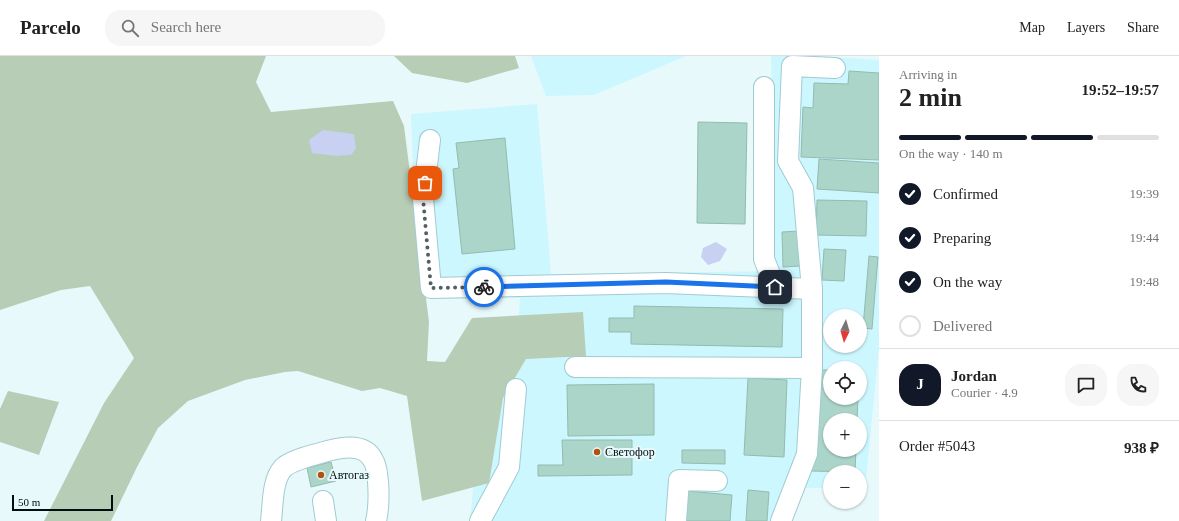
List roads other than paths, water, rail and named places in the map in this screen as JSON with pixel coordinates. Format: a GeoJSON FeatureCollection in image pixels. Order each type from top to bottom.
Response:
{"type":"FeatureCollection","features":[{"type":"Feature","properties":{"kind":"street"},"geometry":{"type":"LineString","coordinates":[[781,521],[807,454],[812,368],[812,289],[803,188],[788,161],[792,66],[835,68]]}},
{"type":"Feature","properties":{"kind":"street"},"geometry":{"type":"LineString","coordinates":[[764,87],[764,259],[775,287]]}},
{"type":"Feature","properties":{"kind":"street"},"geometry":{"type":"LineString","coordinates":[[430,140],[423,198],[431,288],[666,282],[812,289]]}},
{"type":"Feature","properties":{"kind":"street"},"geometry":{"type":"LineString","coordinates":[[575,367],[812,368]]}},
{"type":"Feature","properties":{"kind":"street"},"geometry":{"type":"LineString","coordinates":[[480,521],[509,467],[516,389]]}},
{"type":"Feature","properties":{"kind":"street"},"geometry":{"type":"LineString","coordinates":[[271,521],[275,482],[284,468],[297,460],[314,454],[336,448],[354,447],[368,453],[374,461],[379,490],[376,521]]}},
{"type":"Feature","properties":{"kind":"street"},"geometry":{"type":"LineString","coordinates":[[676,521],[679,480],[718,481]]}},
{"type":"Feature","properties":{"kind":"street"},"geometry":{"type":"LineString","coordinates":[[323,501],[326,521]]}},
{"type":"Feature","properties":{"kind":"place","name":"Светофор"},"geometry":{"type":"Point","coordinates":[597,452]}},
{"type":"Feature","properties":{"kind":"place","name":"Автогаз"},"geometry":{"type":"Point","coordinates":[321,475]}}]}
